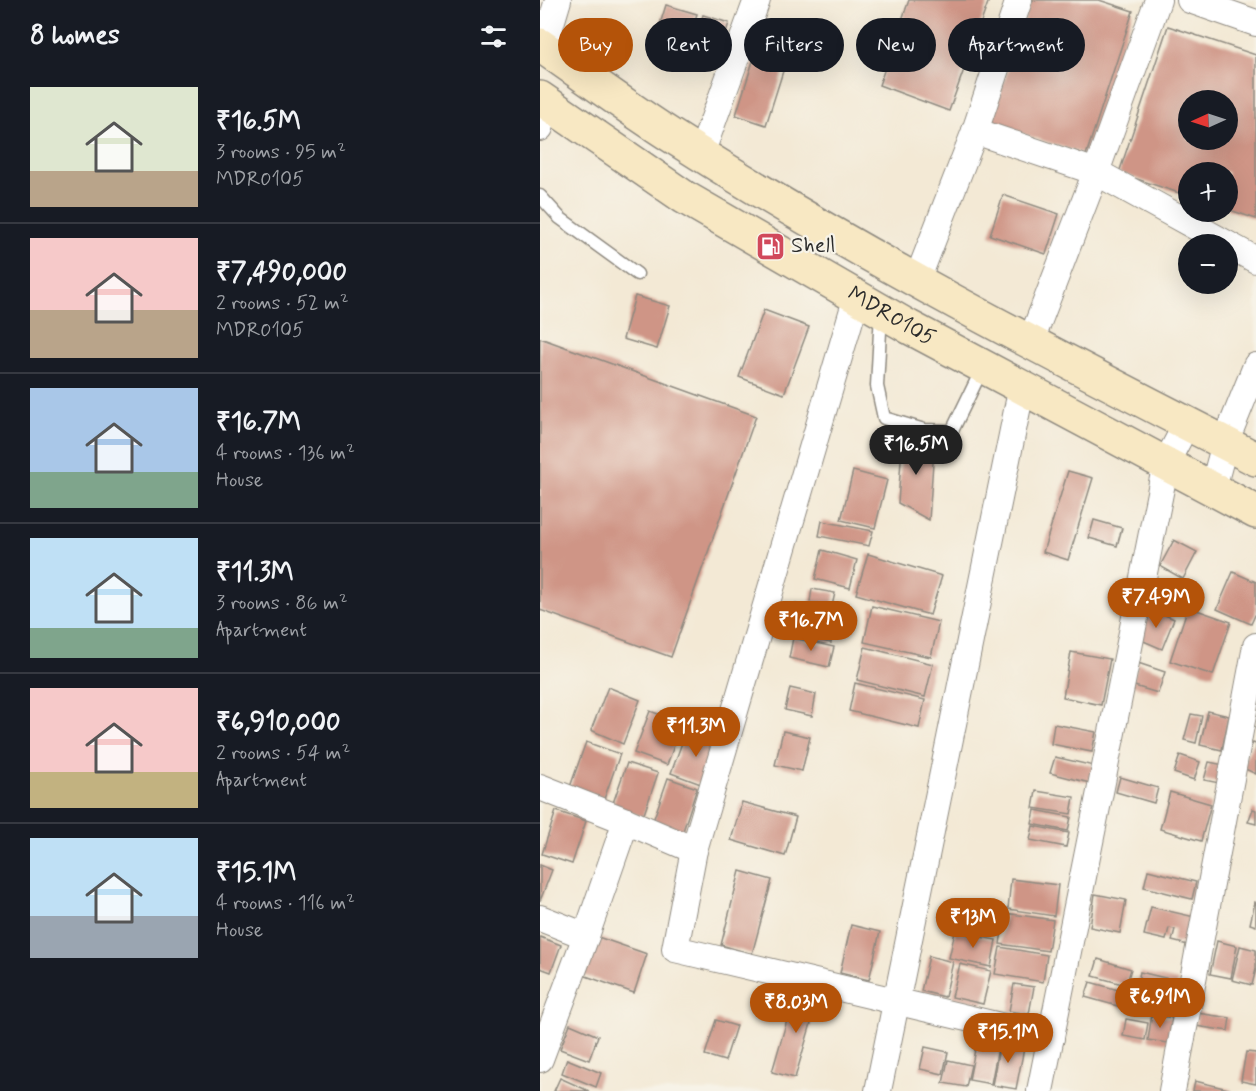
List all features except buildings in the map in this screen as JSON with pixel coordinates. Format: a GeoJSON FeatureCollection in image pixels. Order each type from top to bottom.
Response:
{"type":"FeatureCollection","features":[{"type":"Feature","properties":{"kind":"main road","name":"MDR0105"},"geometry":{"type":"LineString","coordinates":[[542,46],[674,138],[789,207],[917,280],[1125,392],[1256,459]]}},
{"type":"Feature","properties":{"kind":"main road","name":"MDR0105"},"geometry":{"type":"LineString","coordinates":[[543,110],[684,197],[869,303],[1256,512]]}},
{"type":"Feature","properties":{"kind":"street"},"geometry":{"type":"LineString","coordinates":[[542,46],[558,0]]}},
{"type":"Feature","properties":{"kind":"street"},"geometry":{"type":"LineString","coordinates":[[701,154],[757,0]]}},
{"type":"Feature","properties":{"kind":"street"},"geometry":{"type":"LineString","coordinates":[[917,280],[975,130],[1019,0]]}},
{"type":"Feature","properties":{"kind":"street"},"geometry":{"type":"LineString","coordinates":[[1031,341],[1096,172],[1158,0]]}},
{"type":"Feature","properties":{"kind":"street"},"geometry":{"type":"LineString","coordinates":[[1190,0],[1256,23]]}},
{"type":"Feature","properties":{"kind":"street"},"geometry":{"type":"LineString","coordinates":[[975,130],[1096,172],[1256,260]]}},
{"type":"Feature","properties":{"kind":"street"},"geometry":{"type":"LineString","coordinates":[[869,303],[694,850],[675,949],[1051,1038]]}},
{"type":"Feature","properties":{"kind":"street"},"geometry":{"type":"LineString","coordinates":[[1213,488],[1225,443],[1256,366]]}},
{"type":"Feature","properties":{"kind":"street"},"geometry":{"type":"LineString","coordinates":[[878,1091],[1022,386]]}},
{"type":"Feature","properties":{"kind":"street"},"geometry":{"type":"LineString","coordinates":[[1040,1091],[1166,463],[1187,423]]}},
{"type":"Feature","properties":{"kind":"street"},"geometry":{"type":"LineString","coordinates":[[1172,1091],[1256,646]]}},
{"type":"Feature","properties":{"kind":"street"},"geometry":{"type":"LineString","coordinates":[[540,787],[694,850]]}},
{"type":"Feature","properties":{"kind":"street"},"geometry":{"type":"LineString","coordinates":[[540,1059],[626,821]]}},
{"type":"Feature","properties":{"kind":"street"},"geometry":{"type":"LineString","coordinates":[[540,918],[586,936]]}},
{"type":"Feature","properties":{"kind":"lane"},"geometry":{"type":"LineString","coordinates":[[540,196],[560,218],[637,274]]}},
{"type":"Feature","properties":{"kind":"lane"},"geometry":{"type":"LineString","coordinates":[[869,303],[877,386],[884,418],[924,430],[952,431],[983,366]]}},
{"type":"Feature","properties":{"kind":"place","name":"Shell"},"geometry":{"type":"Point","coordinates":[770,246]}}]}
